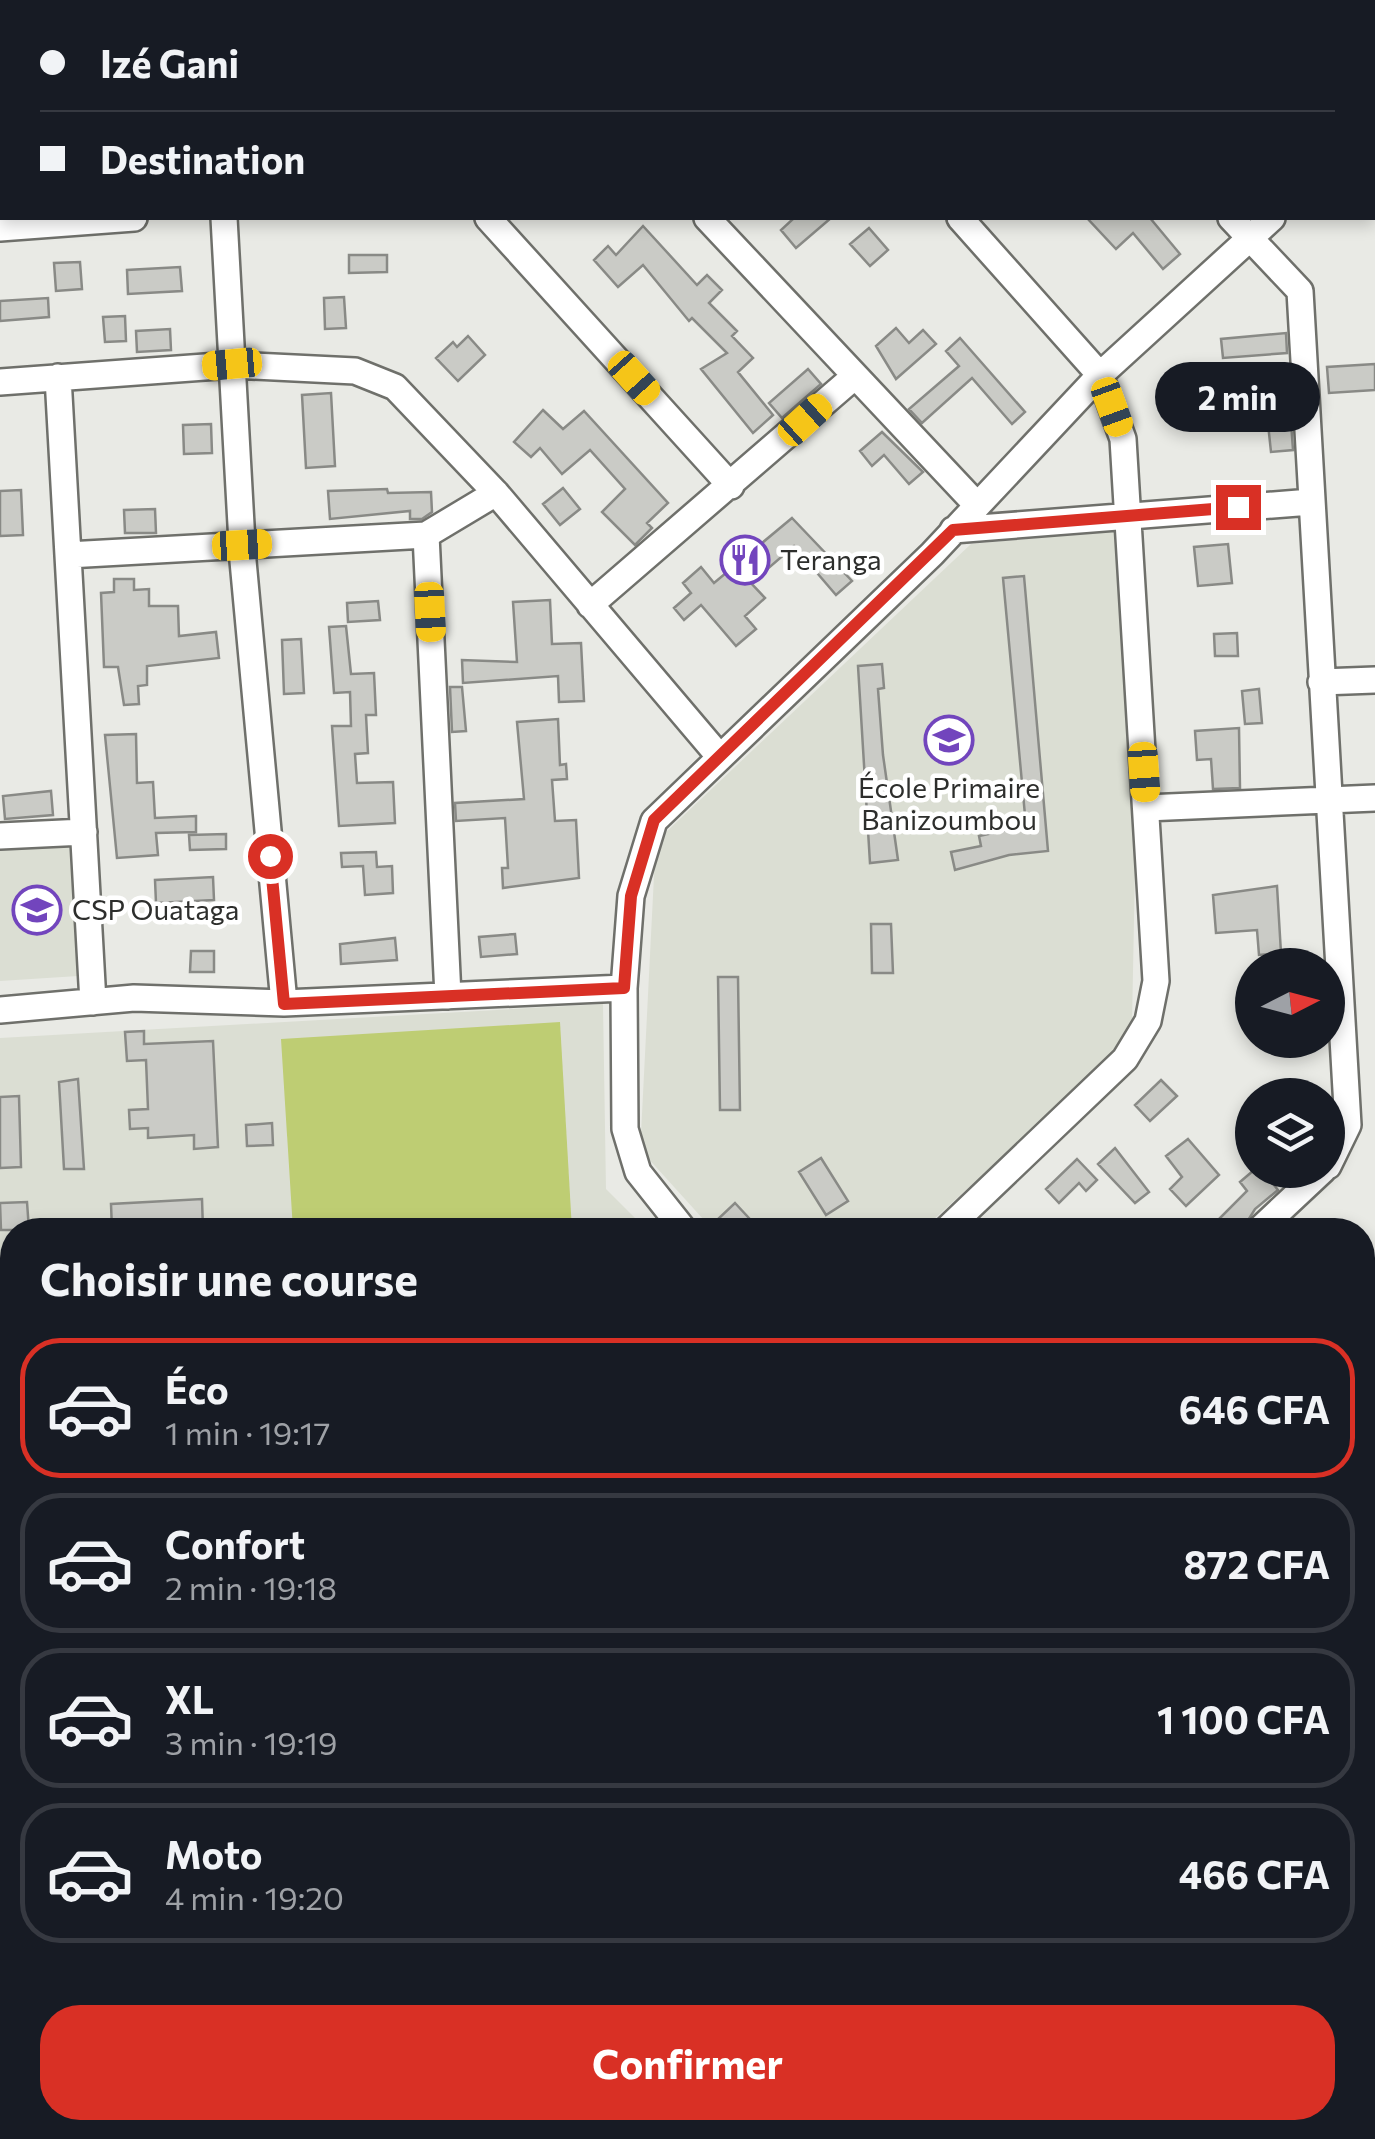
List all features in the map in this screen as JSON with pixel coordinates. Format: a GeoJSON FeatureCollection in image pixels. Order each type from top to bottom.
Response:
{"type":"FeatureCollection","features":[{"type":"Feature","properties":{"kind":"street"},"geometry":{"type":"LineString","coordinates":[[0,228],[107,220]]}},
{"type":"Feature","properties":{"kind":"street"},"geometry":{"type":"LineString","coordinates":[[224,220],[242,545],[284,1004]]}},
{"type":"Feature","properties":{"kind":"street"},"geometry":{"type":"LineString","coordinates":[[490,220],[731,486]]}},
{"type":"Feature","properties":{"kind":"street"},"geometry":{"type":"LineString","coordinates":[[715,220],[976,504]]}},
{"type":"Feature","properties":{"kind":"street"},"geometry":{"type":"LineString","coordinates":[[959,1218],[1126,1059],[1148,1021],[1156,982],[1123,439],[1100,375],[962,220]]}},
{"type":"Feature","properties":{"kind":"street"},"geometry":{"type":"LineString","coordinates":[[1233,220],[1300,291],[1348,1126],[1345,1131]]}},
{"type":"Feature","properties":{"kind":"street"},"geometry":{"type":"LineString","coordinates":[[674,1218],[638,1172],[626,1129],[624,988],[631,896],[654,820],[953,530],[1100,375],[1270,220]]}},
{"type":"Feature","properties":{"kind":"street"},"geometry":{"type":"LineString","coordinates":[[0,382],[232,364],[356,370],[395,387],[496,493],[720,756]]}},
{"type":"Feature","properties":{"kind":"street"},"geometry":{"type":"LineString","coordinates":[[590,605],[855,376]]}},
{"type":"Feature","properties":{"kind":"street"},"geometry":{"type":"LineString","coordinates":[[58,378],[94,1002]]}},
{"type":"Feature","properties":{"kind":"street"},"geometry":{"type":"LineString","coordinates":[[68,555],[426,535],[496,493]]}},
{"type":"Feature","properties":{"kind":"street"},"geometry":{"type":"LineString","coordinates":[[953,530],[1311,502]]}},
{"type":"Feature","properties":{"kind":"street"},"geometry":{"type":"LineString","coordinates":[[426,535],[448,996]]}},
{"type":"Feature","properties":{"kind":"street"},"geometry":{"type":"LineString","coordinates":[[1321,682],[1375,680]]}},
{"type":"Feature","properties":{"kind":"street"},"geometry":{"type":"LineString","coordinates":[[1146,808],[1375,798]]}},
{"type":"Feature","properties":{"kind":"street"},"geometry":{"type":"LineString","coordinates":[[0,836],[84,832]]}},
{"type":"Feature","properties":{"kind":"street"},"geometry":{"type":"LineString","coordinates":[[0,1010],[134,998],[284,1004],[624,988]]}},
{"type":"Feature","properties":{"kind":"street"},"geometry":{"type":"LineString","coordinates":[[1272,1218],[1304,1188]]}},
{"type":"Feature","properties":{"kind":"shaded area","name":"École Primaire Banizoumbou"},"geometry":{"type":"Polygon","coordinates":[[[1117,531],[1135,868],[1132,1023],[1109,1060],[935,1218],[702,1218],[646,1156],[641,1134],[655,856],[664,834],[971,544],[1117,531]]]}},
{"type":"Feature","properties":{"kind":"shaded area","name":"CSP Ouataga"},"geometry":{"type":"Polygon","coordinates":[[[69,840],[78,976],[0,981],[0,844],[69,840]]]}},
{"type":"Feature","properties":{"kind":"shaded area"},"geometry":{"type":"Polygon","coordinates":[[[603,1004],[606,1189],[635,1218],[0,1218],[0,1038],[603,1004]]]}},
{"type":"Feature","properties":{"kind":"green space"},"geometry":{"type":"Polygon","coordinates":[[[560,1022],[571,1218],[292,1218],[281,1039],[560,1022]]]}},
{"type":"Feature","properties":{"kind":"building"},"geometry":{"type":"Polygon","coordinates":[[[792,220],[829,220],[796,248],[781,230],[792,220]]]}},
{"type":"Feature","properties":{"kind":"building"},"geometry":{"type":"Polygon","coordinates":[[[1089,220],[1152,220],[1180,254],[1163,269],[1133,233],[1116,249],[1089,220]]]}},
{"type":"Feature","properties":{"kind":"building"},"geometry":{"type":"Polygon","coordinates":[[[643,226],[697,285],[707,275],[722,290],[709,303],[737,331],[732,336],[753,358],[738,372],[773,415],[753,433],[701,369],[727,353],[692,318],[689,321],[643,265],[618,287],[594,260],[608,246],[616,255],[643,226]]]}},
{"type":"Feature","properties":{"kind":"building"},"geometry":{"type":"Polygon","coordinates":[[[869,228],[888,250],[870,266],[850,244],[869,228]]]}},
{"type":"Feature","properties":{"kind":"building"},"geometry":{"type":"Polygon","coordinates":[[[349,255],[387,255],[387,272],[349,273],[349,255]]]}},
{"type":"Feature","properties":{"kind":"building"},"geometry":{"type":"Polygon","coordinates":[[[80,262],[82,289],[56,291],[54,263],[80,262]]]}},
{"type":"Feature","properties":{"kind":"building"},"geometry":{"type":"Polygon","coordinates":[[[180,267],[182,291],[128,294],[127,270],[180,267]]]}},
{"type":"Feature","properties":{"kind":"building"},"geometry":{"type":"Polygon","coordinates":[[[344,297],[346,328],[325,329],[324,298],[344,297]]]}},
{"type":"Feature","properties":{"kind":"building"},"geometry":{"type":"Polygon","coordinates":[[[48,298],[49,317],[0,321],[0,301],[48,298]]]}},
{"type":"Feature","properties":{"kind":"building"},"geometry":{"type":"Polygon","coordinates":[[[125,316],[126,341],[105,342],[103,317],[125,316]]]}},
{"type":"Feature","properties":{"kind":"building"},"geometry":{"type":"Polygon","coordinates":[[[896,328],[909,343],[923,330],[936,344],[896,379],[876,346],[896,328]]]}},
{"type":"Feature","properties":{"kind":"building"},"geometry":{"type":"Polygon","coordinates":[[[170,329],[171,350],[137,352],[136,331],[170,329]]]}},
{"type":"Feature","properties":{"kind":"building"},"geometry":{"type":"Polygon","coordinates":[[[1286,333],[1287,353],[1223,358],[1221,339],[1286,333]]]}},
{"type":"Feature","properties":{"kind":"building"},"geometry":{"type":"Polygon","coordinates":[[[468,336],[485,355],[458,381],[436,358],[453,342],[457,347],[468,336]]]}},
{"type":"Feature","properties":{"kind":"building"},"geometry":{"type":"Polygon","coordinates":[[[960,338],[1025,412],[1012,424],[972,378],[922,423],[909,409],[959,366],[946,351],[960,338]]]}},
{"type":"Feature","properties":{"kind":"building"},"geometry":{"type":"Polygon","coordinates":[[[1375,364],[1375,390],[1329,393],[1327,367],[1375,364]]]}},
{"type":"Feature","properties":{"kind":"building"},"geometry":{"type":"Polygon","coordinates":[[[808,369],[821,384],[782,418],[769,403],[808,369]]]}},
{"type":"Feature","properties":{"kind":"building"},"geometry":{"type":"Polygon","coordinates":[[[331,393],[335,466],[306,468],[302,395],[331,393]]]}},
{"type":"Feature","properties":{"kind":"building"},"geometry":{"type":"Polygon","coordinates":[[[543,410],[563,429],[584,411],[668,503],[647,523],[652,528],[635,545],[602,512],[625,489],[590,450],[562,474],[540,448],[531,457],[514,442],[543,410]]]}},
{"type":"Feature","properties":{"kind":"building"},"geometry":{"type":"Polygon","coordinates":[[[1291,422],[1293,450],[1271,452],[1268,424],[1291,422]]]}},
{"type":"Feature","properties":{"kind":"building"},"geometry":{"type":"Polygon","coordinates":[[[211,424],[212,453],[184,454],[183,425],[211,424]]]}},
{"type":"Feature","properties":{"kind":"building"},"geometry":{"type":"Polygon","coordinates":[[[882,432],[923,472],[909,484],[884,455],[872,466],[860,451],[882,432]]]}},
{"type":"Feature","properties":{"kind":"building"},"geometry":{"type":"Polygon","coordinates":[[[563,488],[580,509],[560,525],[543,504],[563,488]]]}},
{"type":"Feature","properties":{"kind":"building"},"geometry":{"type":"Polygon","coordinates":[[[387,489],[388,493],[431,492],[432,512],[422,519],[410,519],[410,511],[330,519],[328,491],[387,489]]]}},
{"type":"Feature","properties":{"kind":"building"},"geometry":{"type":"Polygon","coordinates":[[[21,490],[23,535],[0,536],[0,491],[21,490]]]}},
{"type":"Feature","properties":{"kind":"building"},"geometry":{"type":"Polygon","coordinates":[[[155,509],[156,533],[125,533],[124,510],[155,509]]]}},
{"type":"Feature","properties":{"kind":"building"},"geometry":{"type":"Polygon","coordinates":[[[792,518],[852,581],[836,595],[794,546],[751,583],[765,598],[745,616],[756,629],[736,646],[701,605],[684,620],[674,608],[691,593],[683,583],[701,567],[714,583],[792,518]]]}},
{"type":"Feature","properties":{"kind":"building"},"geometry":{"type":"Polygon","coordinates":[[[1228,544],[1232,583],[1198,586],[1194,547],[1228,544]]]}},
{"type":"Feature","properties":{"kind":"building"},"geometry":{"type":"Polygon","coordinates":[[[1024,576],[1048,851],[1009,855],[955,870],[951,852],[981,846],[979,836],[1026,826],[1003,578],[1024,576]]]}},
{"type":"Feature","properties":{"kind":"building"},"geometry":{"type":"Polygon","coordinates":[[[114,579],[134,579],[134,590],[149,589],[149,606],[178,606],[179,636],[216,632],[219,658],[147,666],[147,685],[138,686],[139,704],[124,705],[118,667],[104,667],[101,593],[114,592],[114,579]]]}},
{"type":"Feature","properties":{"kind":"building"},"geometry":{"type":"Polygon","coordinates":[[[550,600],[552,644],[581,643],[584,701],[559,702],[558,676],[463,683],[462,660],[517,662],[513,602],[550,600]]]}},
{"type":"Feature","properties":{"kind":"building"},"geometry":{"type":"Polygon","coordinates":[[[378,601],[380,620],[348,622],[347,603],[378,601]]]}},
{"type":"Feature","properties":{"kind":"building"},"geometry":{"type":"Polygon","coordinates":[[[346,626],[351,674],[374,673],[376,715],[366,715],[368,753],[355,754],[357,783],[393,782],[395,823],[339,826],[332,726],[351,726],[350,692],[334,693],[329,627],[346,626]]]}},
{"type":"Feature","properties":{"kind":"building"},"geometry":{"type":"Polygon","coordinates":[[[1237,633],[1238,656],[1215,656],[1214,634],[1237,633]]]}},
{"type":"Feature","properties":{"kind":"building"},"geometry":{"type":"Polygon","coordinates":[[[301,639],[304,693],[284,694],[282,640],[301,639]]]}},
{"type":"Feature","properties":{"kind":"building"},"geometry":{"type":"Polygon","coordinates":[[[882,664],[884,688],[878,689],[883,755],[898,860],[870,863],[858,666],[882,664]]]}},
{"type":"Feature","properties":{"kind":"building"},"geometry":{"type":"Polygon","coordinates":[[[450,687],[462,687],[466,731],[452,732],[450,687]]]}},
{"type":"Feature","properties":{"kind":"building"},"geometry":{"type":"Polygon","coordinates":[[[1259,689],[1262,723],[1245,724],[1242,691],[1259,689]]]}},
{"type":"Feature","properties":{"kind":"building"},"geometry":{"type":"Polygon","coordinates":[[[558,719],[560,765],[566,764],[567,779],[552,780],[555,821],[576,820],[579,878],[503,888],[502,868],[508,868],[505,818],[456,821],[455,803],[524,799],[517,722],[558,719]]]}},
{"type":"Feature","properties":{"kind":"building"},"geometry":{"type":"Polygon","coordinates":[[[1239,728],[1240,788],[1213,789],[1211,759],[1197,760],[1195,731],[1239,728]]]}},
{"type":"Feature","properties":{"kind":"building"},"geometry":{"type":"Polygon","coordinates":[[[136,734],[137,783],[153,782],[155,818],[196,816],[196,832],[156,833],[158,855],[117,858],[105,735],[136,734]]]}},
{"type":"Feature","properties":{"kind":"building"},"geometry":{"type":"Polygon","coordinates":[[[51,791],[53,815],[5,819],[3,796],[51,791]]]}},
{"type":"Feature","properties":{"kind":"building"},"geometry":{"type":"Polygon","coordinates":[[[226,834],[226,849],[190,850],[189,835],[226,834]]]}},
{"type":"Feature","properties":{"kind":"building"},"geometry":{"type":"Polygon","coordinates":[[[376,852],[377,867],[392,866],[393,893],[365,895],[363,866],[342,867],[341,853],[376,852]]]}},
{"type":"Feature","properties":{"kind":"building"},"geometry":{"type":"Polygon","coordinates":[[[213,877],[214,900],[156,903],[155,880],[213,877]]]}},
{"type":"Feature","properties":{"kind":"building"},"geometry":{"type":"Polygon","coordinates":[[[1277,886],[1281,948],[1258,948],[1257,930],[1216,933],[1213,895],[1277,886]]]}},
{"type":"Feature","properties":{"kind":"building"},"geometry":{"type":"Polygon","coordinates":[[[871,924],[891,924],[893,973],[872,973],[871,924]]]}},
{"type":"Feature","properties":{"kind":"building"},"geometry":{"type":"Polygon","coordinates":[[[515,934],[517,954],[481,957],[479,937],[515,934]]]}},
{"type":"Feature","properties":{"kind":"building"},"geometry":{"type":"Polygon","coordinates":[[[395,938],[397,960],[341,964],[340,944],[395,938]]]}},
{"type":"Feature","properties":{"kind":"building"},"geometry":{"type":"Polygon","coordinates":[[[191,951],[214,951],[214,972],[190,972],[191,951]]]}},
{"type":"Feature","properties":{"kind":"building"},"geometry":{"type":"Polygon","coordinates":[[[718,977],[738,977],[740,1110],[720,1110],[718,977]]]}},
{"type":"Feature","properties":{"kind":"building"},"geometry":{"type":"Polygon","coordinates":[[[144,1031],[144,1044],[213,1041],[218,1147],[194,1149],[194,1135],[148,1138],[148,1128],[130,1129],[129,1110],[148,1109],[146,1060],[127,1061],[125,1032],[144,1031]]]}},
{"type":"Feature","properties":{"kind":"building"},"geometry":{"type":"Polygon","coordinates":[[[78,1079],[84,1169],[64,1169],[59,1082],[78,1079]]]}},
{"type":"Feature","properties":{"kind":"building"},"geometry":{"type":"Polygon","coordinates":[[[1161,1080],[1177,1096],[1150,1121],[1135,1105],[1161,1080]]]}},
{"type":"Feature","properties":{"kind":"building"},"geometry":{"type":"Polygon","coordinates":[[[19,1096],[21,1167],[0,1168],[0,1097],[19,1096]]]}},
{"type":"Feature","properties":{"kind":"building"},"geometry":{"type":"Polygon","coordinates":[[[272,1123],[273,1145],[247,1146],[246,1125],[272,1123]]]}},
{"type":"Feature","properties":{"kind":"building"},"geometry":{"type":"Polygon","coordinates":[[[1188,1139],[1219,1175],[1186,1206],[1170,1189],[1182,1177],[1166,1156],[1188,1139]]]}},
{"type":"Feature","properties":{"kind":"building"},"geometry":{"type":"Polygon","coordinates":[[[1115,1148],[1149,1192],[1135,1203],[1098,1164],[1115,1148]]]}},
{"type":"Feature","properties":{"kind":"building"},"geometry":{"type":"Polygon","coordinates":[[[821,1158],[848,1201],[826,1215],[799,1172],[821,1158]]]}},
{"type":"Feature","properties":{"kind":"building"},"geometry":{"type":"Polygon","coordinates":[[[1077,1159],[1097,1180],[1086,1191],[1079,1183],[1059,1203],[1046,1189],[1077,1159]]]}},
{"type":"Feature","properties":{"kind":"building"},"geometry":{"type":"Polygon","coordinates":[[[1245,1188],[1278,1190],[1249,1218],[1220,1218],[1247,1191],[1245,1188]]]}},
{"type":"Feature","properties":{"kind":"building"},"geometry":{"type":"Polygon","coordinates":[[[202,1199],[203,1218],[112,1218],[111,1204],[202,1199]]]}},
{"type":"Feature","properties":{"kind":"building"},"geometry":{"type":"Polygon","coordinates":[[[27,1202],[28,1218],[1,1218],[0,1203],[27,1202]]]}},
{"type":"Feature","properties":{"kind":"building"},"geometry":{"type":"Polygon","coordinates":[[[735,1203],[749,1218],[719,1218],[735,1203]]]}},
{"type":"Feature","properties":{"kind":"place","name":"Teranga"},"geometry":{"type":"Point","coordinates":[745,560]}},
{"type":"Feature","properties":{"kind":"place","name":"École Primaire Banizoumbou"},"geometry":{"type":"Point","coordinates":[949,740]}},
{"type":"Feature","properties":{"kind":"place","name":"CSP Ouataga"},"geometry":{"type":"Point","coordinates":[37,910]}},
{"type":"Feature","properties":{"kind":"route"},"geometry":{"type":"LineString","coordinates":[[270,856],[284,1004],[624,988],[631,896],[654,820],[953,530],[1238,507]]}}]}
